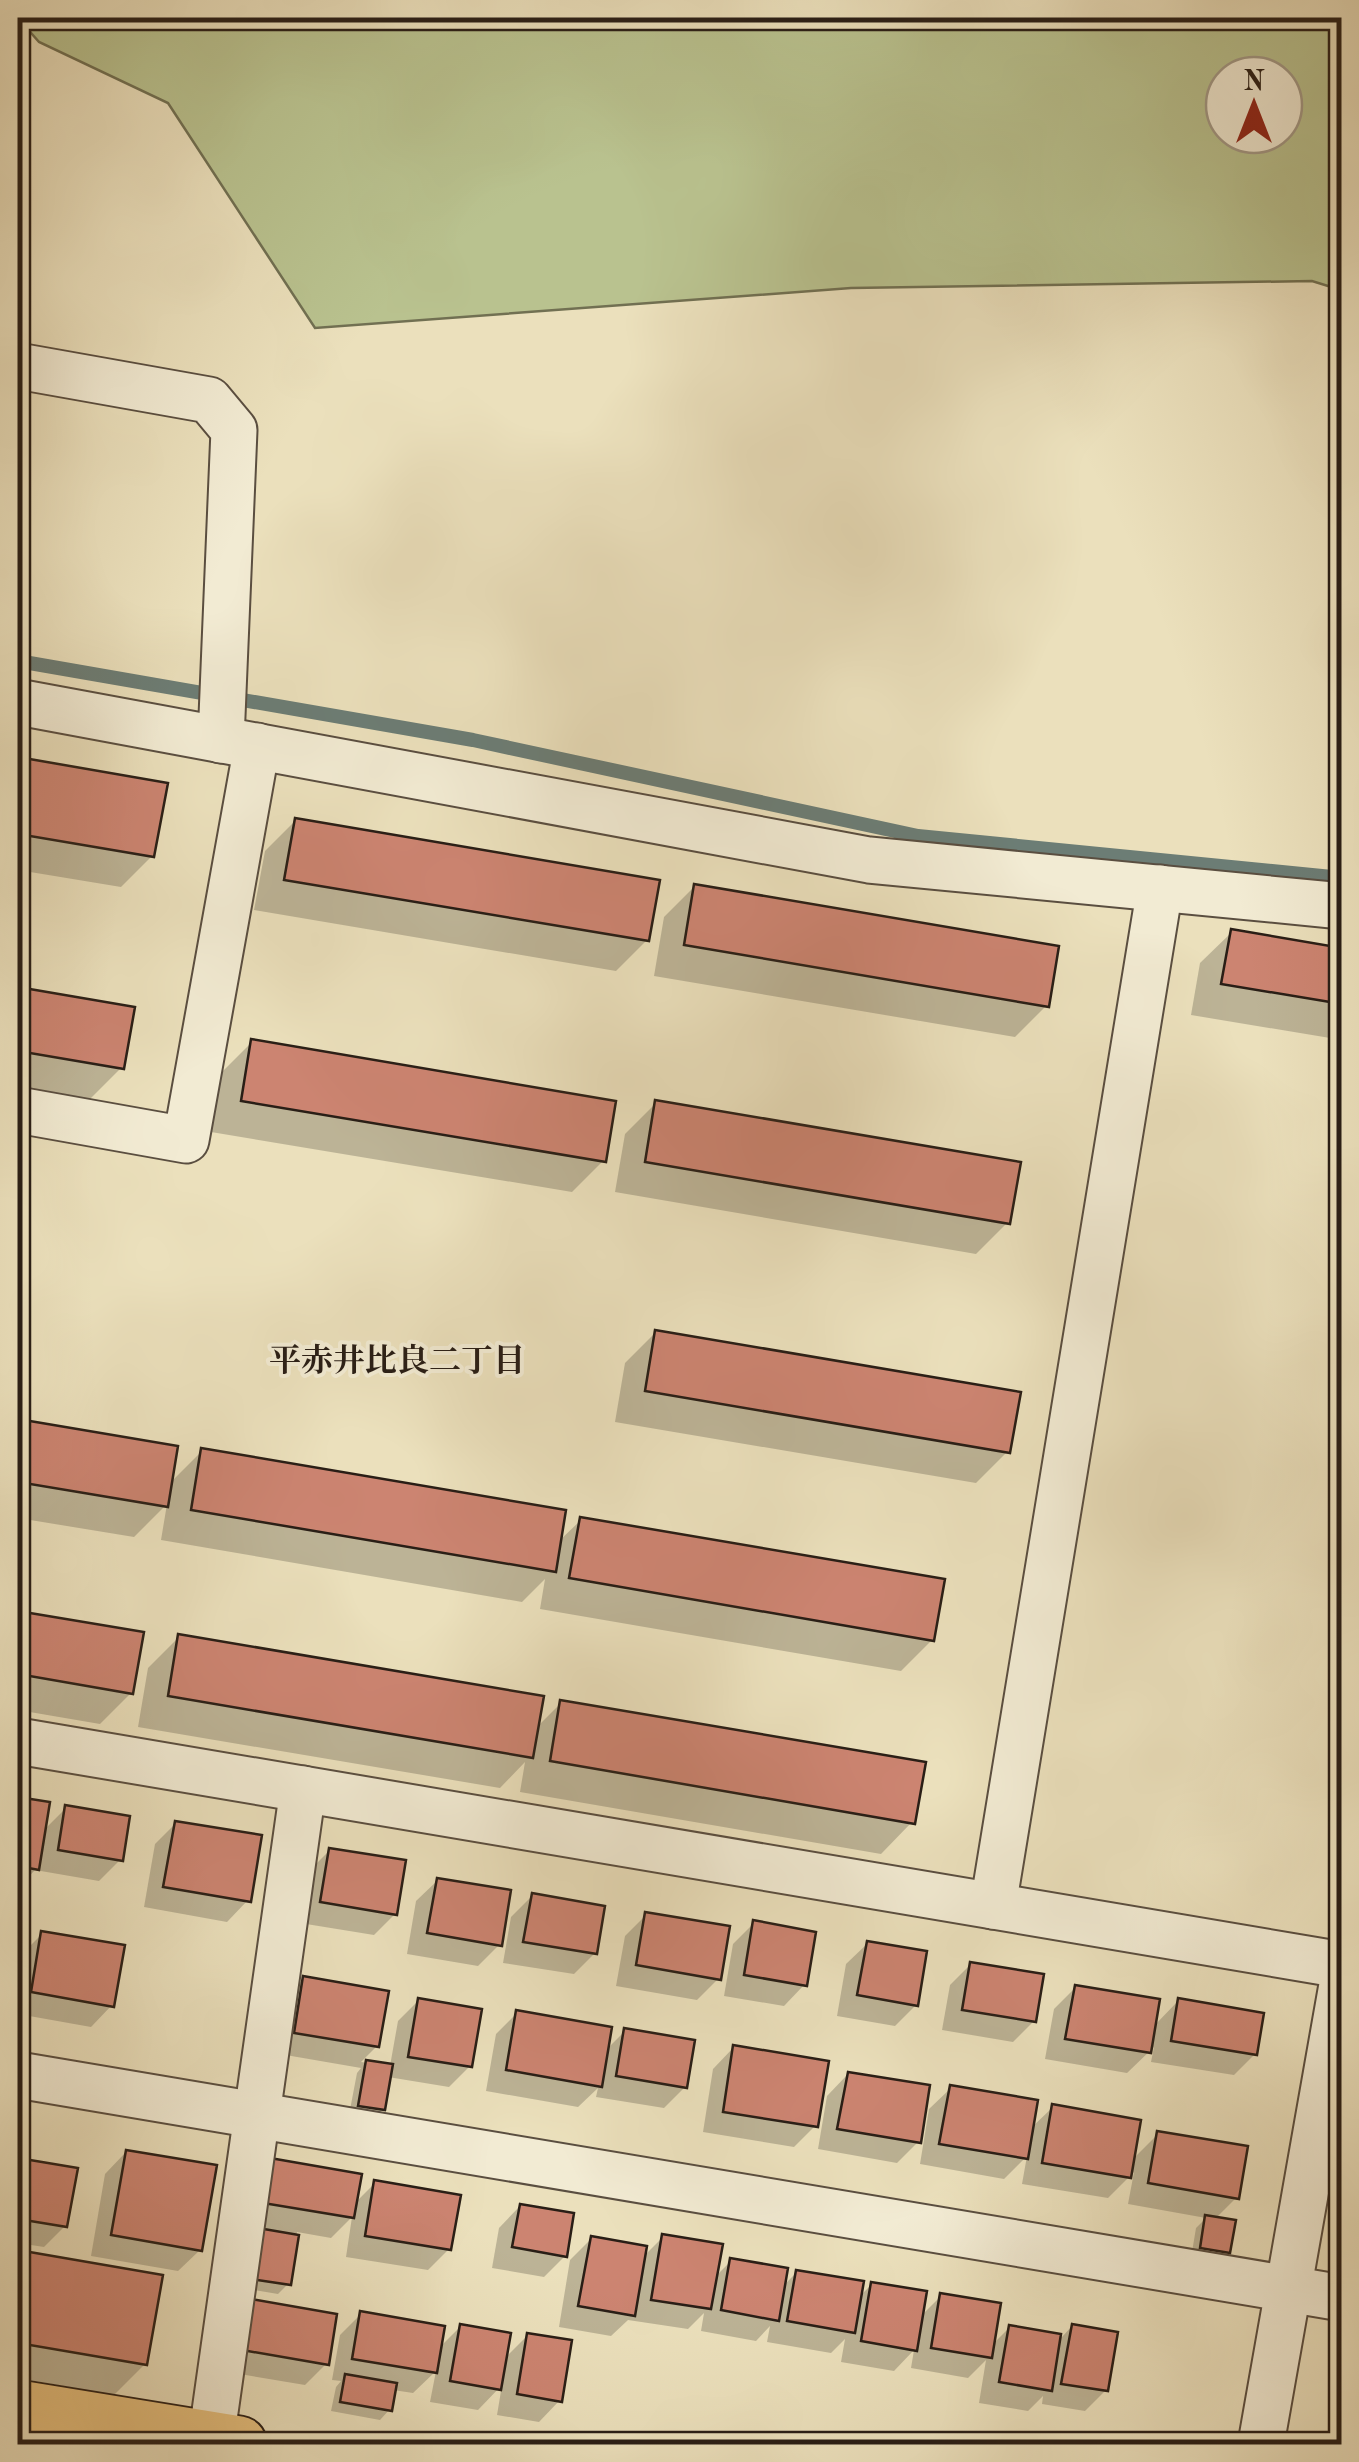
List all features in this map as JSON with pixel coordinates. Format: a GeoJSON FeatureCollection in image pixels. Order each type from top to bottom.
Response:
{"type":"FeatureCollection","features":[{"type":"Feature","properties":{"kind":"main road"},"geometry":{"type":"LineString","coordinates":[[18,2408],[230,2443]]}},
{"type":"Feature","properties":{"kind":"street"},"geometry":{"type":"LineString","coordinates":[[18,366],[209,400],[234,430],[231,719],[186,1140],[18,1110]]}},
{"type":"Feature","properties":{"kind":"street"},"geometry":{"type":"LineString","coordinates":[[18,702],[231,719],[869,860],[1342,906]]}},
{"type":"Feature","properties":{"kind":"street"},"geometry":{"type":"LineString","coordinates":[[993,1906],[1160,888]]}},
{"type":"Feature","properties":{"kind":"street"},"geometry":{"type":"LineString","coordinates":[[18,1741],[1342,1966]]}},
{"type":"Feature","properties":{"kind":"street"},"geometry":{"type":"LineString","coordinates":[[230,2443],[257,2114],[304,1789]]}},
{"type":"Feature","properties":{"kind":"street"},"geometry":{"type":"LineString","coordinates":[[1261,2444],[1342,1985]]}},
{"type":"Feature","properties":{"kind":"street"},"geometry":{"type":"LineString","coordinates":[[18,2074],[1342,2298]]}},
{"type":"Feature","properties":{"kind":"green space"},"geometry":{"type":"Polygon","coordinates":[[[18,18],[1341,18],[1341,290],[1312,281],[851,288],[315,328],[168,103],[39,42],[18,18]]]}},
{"type":"Feature","properties":{"kind":"building"},"geometry":{"type":"Polygon","coordinates":[[[18,757],[168,783],[154,857],[18,834],[18,757]]]}},
{"type":"Feature","properties":{"kind":"building"},"geometry":{"type":"Polygon","coordinates":[[[295,818],[660,880],[649,941],[284,880],[295,818]]]}},
{"type":"Feature","properties":{"kind":"building"},"geometry":{"type":"Polygon","coordinates":[[[694,884],[1059,946],[1049,1007],[684,945],[694,884]]]}},
{"type":"Feature","properties":{"kind":"building"},"geometry":{"type":"Polygon","coordinates":[[[1231,929],[1342,948],[1342,1004],[1221,984],[1231,929]]]}},
{"type":"Feature","properties":{"kind":"building"},"geometry":{"type":"Polygon","coordinates":[[[18,987],[135,1007],[124,1069],[18,1051],[18,987]]]}},
{"type":"Feature","properties":{"kind":"building"},"geometry":{"type":"Polygon","coordinates":[[[251,1039],[616,1101],[606,1162],[241,1101],[251,1039]]]}},
{"type":"Feature","properties":{"kind":"building"},"geometry":{"type":"Polygon","coordinates":[[[655,1100],[1021,1162],[1010,1224],[645,1162],[655,1100]]]}},
{"type":"Feature","properties":{"kind":"building"},"geometry":{"type":"Polygon","coordinates":[[[655,1330],[1021,1392],[1010,1453],[645,1391],[655,1330]]]}},
{"type":"Feature","properties":{"kind":"building"},"geometry":{"type":"Polygon","coordinates":[[[18,1419],[178,1446],[168,1507],[18,1482],[18,1419]]]}},
{"type":"Feature","properties":{"kind":"building"},"geometry":{"type":"Polygon","coordinates":[[[201,1448],[566,1510],[556,1572],[191,1510],[201,1448]]]}},
{"type":"Feature","properties":{"kind":"building"},"geometry":{"type":"Polygon","coordinates":[[[580,1517],[945,1579],[934,1641],[569,1578],[580,1517]]]}},
{"type":"Feature","properties":{"kind":"building"},"geometry":{"type":"Polygon","coordinates":[[[18,1611],[144,1632],[133,1694],[18,1674],[18,1611]]]}},
{"type":"Feature","properties":{"kind":"building"},"geometry":{"type":"Polygon","coordinates":[[[178,1634],[544,1696],[533,1758],[168,1696],[178,1634]]]}},
{"type":"Feature","properties":{"kind":"building"},"geometry":{"type":"Polygon","coordinates":[[[560,1700],[926,1762],[915,1824],[550,1761],[560,1700]]]}},
{"type":"Feature","properties":{"kind":"building"},"geometry":{"type":"Polygon","coordinates":[[[18,1797],[50,1802],[39,1870],[18,1866],[18,1797]]]}},
{"type":"Feature","properties":{"kind":"building"},"geometry":{"type":"Polygon","coordinates":[[[65,1805],[130,1816],[123,1861],[58,1850],[65,1805]]]}},
{"type":"Feature","properties":{"kind":"building"},"geometry":{"type":"Polygon","coordinates":[[[175,1821],[262,1835],[251,1902],[163,1887],[175,1821]]]}},
{"type":"Feature","properties":{"kind":"building"},"geometry":{"type":"Polygon","coordinates":[[[329,1848],[406,1860],[397,1915],[320,1902],[329,1848]]]}},
{"type":"Feature","properties":{"kind":"building"},"geometry":{"type":"Polygon","coordinates":[[[437,1878],[511,1890],[502,1946],[427,1933],[437,1878]]]}},
{"type":"Feature","properties":{"kind":"building"},"geometry":{"type":"Polygon","coordinates":[[[532,1893],[605,1906],[597,1954],[523,1942],[532,1893]]]}},
{"type":"Feature","properties":{"kind":"building"},"geometry":{"type":"Polygon","coordinates":[[[645,1912],[730,1926],[721,1980],[636,1965],[645,1912]]]}},
{"type":"Feature","properties":{"kind":"building"},"geometry":{"type":"Polygon","coordinates":[[[753,1920],[816,1932],[807,1986],[744,1975],[753,1920]]]}},
{"type":"Feature","properties":{"kind":"building"},"geometry":{"type":"Polygon","coordinates":[[[41,1931],[125,1945],[114,2007],[31,1992],[41,1931]]]}},
{"type":"Feature","properties":{"kind":"building"},"geometry":{"type":"Polygon","coordinates":[[[867,1941],[927,1951],[918,2006],[857,1995],[867,1941]]]}},
{"type":"Feature","properties":{"kind":"building"},"geometry":{"type":"Polygon","coordinates":[[[970,1962],[1044,1974],[1036,2022],[962,2010],[970,1962]]]}},
{"type":"Feature","properties":{"kind":"building"},"geometry":{"type":"Polygon","coordinates":[[[303,1976],[389,1991],[379,2047],[294,2033],[303,1976]]]}},
{"type":"Feature","properties":{"kind":"building"},"geometry":{"type":"Polygon","coordinates":[[[1075,1985],[1160,1999],[1151,2053],[1065,2039],[1075,1985]]]}},
{"type":"Feature","properties":{"kind":"building"},"geometry":{"type":"Polygon","coordinates":[[[418,1998],[482,2009],[472,2067],[408,2057],[418,1998]]]}},
{"type":"Feature","properties":{"kind":"building"},"geometry":{"type":"Polygon","coordinates":[[[1178,1998],[1264,2013],[1257,2055],[1171,2041],[1178,1998]]]}},
{"type":"Feature","properties":{"kind":"building"},"geometry":{"type":"Polygon","coordinates":[[[516,2010],[612,2027],[602,2087],[506,2070],[516,2010]]]}},
{"type":"Feature","properties":{"kind":"building"},"geometry":{"type":"Polygon","coordinates":[[[624,2028],[695,2040],[687,2088],[616,2076],[624,2028]]]}},
{"type":"Feature","properties":{"kind":"building"},"geometry":{"type":"Polygon","coordinates":[[[733,2045],[829,2061],[818,2127],[723,2112],[733,2045]]]}},
{"type":"Feature","properties":{"kind":"building"},"geometry":{"type":"Polygon","coordinates":[[[366,2060],[393,2064],[385,2110],[358,2106],[366,2060]]]}},
{"type":"Feature","properties":{"kind":"building"},"geometry":{"type":"Polygon","coordinates":[[[848,2072],[930,2085],[921,2143],[837,2129],[848,2072]]]}},
{"type":"Feature","properties":{"kind":"building"},"geometry":{"type":"Polygon","coordinates":[[[950,2085],[1038,2100],[1028,2159],[939,2144],[950,2085]]]}},
{"type":"Feature","properties":{"kind":"building"},"geometry":{"type":"Polygon","coordinates":[[[1052,2104],[1141,2120],[1131,2178],[1042,2163],[1052,2104]]]}},
{"type":"Feature","properties":{"kind":"building"},"geometry":{"type":"Polygon","coordinates":[[[1157,2131],[1248,2146],[1239,2199],[1148,2183],[1157,2131]]]}},
{"type":"Feature","properties":{"kind":"building"},"geometry":{"type":"Polygon","coordinates":[[[126,2150],[217,2165],[202,2251],[111,2235],[126,2150]]]}},
{"type":"Feature","properties":{"kind":"building"},"geometry":{"type":"Polygon","coordinates":[[[270,2158],[362,2174],[354,2218],[263,2203],[270,2158]]]}},
{"type":"Feature","properties":{"kind":"building"},"geometry":{"type":"Polygon","coordinates":[[[24,2159],[78,2168],[67,2227],[18,2219],[24,2159]]]}},
{"type":"Feature","properties":{"kind":"building"},"geometry":{"type":"Polygon","coordinates":[[[374,2180],[461,2195],[451,2250],[365,2236],[374,2180]]]}},
{"type":"Feature","properties":{"kind":"building"},"geometry":{"type":"Polygon","coordinates":[[[520,2204],[574,2213],[567,2257],[512,2247],[520,2204]]]}},
{"type":"Feature","properties":{"kind":"building"},"geometry":{"type":"Polygon","coordinates":[[[1205,2215],[1236,2220],[1230,2253],[1200,2248],[1205,2215]]]}},
{"type":"Feature","properties":{"kind":"building"},"geometry":{"type":"Polygon","coordinates":[[[258,2228],[299,2235],[291,2285],[250,2279],[258,2228]]]}},
{"type":"Feature","properties":{"kind":"building"},"geometry":{"type":"Polygon","coordinates":[[[662,2234],[723,2244],[711,2309],[651,2300],[662,2234]]]}},
{"type":"Feature","properties":{"kind":"building"},"geometry":{"type":"Polygon","coordinates":[[[591,2236],[647,2246],[635,2316],[578,2306],[591,2236]]]}},
{"type":"Feature","properties":{"kind":"building"},"geometry":{"type":"Polygon","coordinates":[[[18,2250],[163,2275],[147,2365],[18,2343],[18,2250]]]}},
{"type":"Feature","properties":{"kind":"building"},"geometry":{"type":"Polygon","coordinates":[[[730,2258],[788,2268],[779,2321],[721,2310],[730,2258]]]}},
{"type":"Feature","properties":{"kind":"building"},"geometry":{"type":"Polygon","coordinates":[[[796,2270],[864,2281],[855,2333],[787,2321],[796,2270]]]}},
{"type":"Feature","properties":{"kind":"building"},"geometry":{"type":"Polygon","coordinates":[[[871,2282],[927,2291],[917,2351],[861,2341],[871,2282]]]}},
{"type":"Feature","properties":{"kind":"building"},"geometry":{"type":"Polygon","coordinates":[[[940,2293],[1001,2303],[992,2358],[931,2348],[940,2293]]]}},
{"type":"Feature","properties":{"kind":"building"},"geometry":{"type":"Polygon","coordinates":[[[251,2299],[337,2314],[329,2365],[242,2350],[251,2299]]]}},
{"type":"Feature","properties":{"kind":"building"},"geometry":{"type":"Polygon","coordinates":[[[360,2311],[445,2326],[437,2373],[352,2359],[360,2311]]]}},
{"type":"Feature","properties":{"kind":"building"},"geometry":{"type":"Polygon","coordinates":[[[460,2324],[511,2333],[501,2390],[450,2381],[460,2324]]]}},
{"type":"Feature","properties":{"kind":"building"},"geometry":{"type":"Polygon","coordinates":[[[1072,2324],[1118,2332],[1108,2391],[1061,2384],[1072,2324]]]}},
{"type":"Feature","properties":{"kind":"building"},"geometry":{"type":"Polygon","coordinates":[[[1009,2325],[1061,2334],[1052,2391],[999,2382],[1009,2325]]]}},
{"type":"Feature","properties":{"kind":"building"},"geometry":{"type":"Polygon","coordinates":[[[527,2333],[572,2340],[562,2402],[517,2394],[527,2333]]]}},
{"type":"Feature","properties":{"kind":"building"},"geometry":{"type":"Polygon","coordinates":[[[345,2374],[397,2383],[392,2411],[340,2402],[345,2374]]]}},
{"type":"Feature","properties":{"kind":"waterway"},"geometry":{"type":"LineString","coordinates":[[18,661],[473,740],[918,836],[1342,878]]}},
{"type":"Feature","properties":{"kind":"district","name":"平赤井比良二丁目"},"geometry":{"type":"Point","coordinates":[397,1363]}}]}
